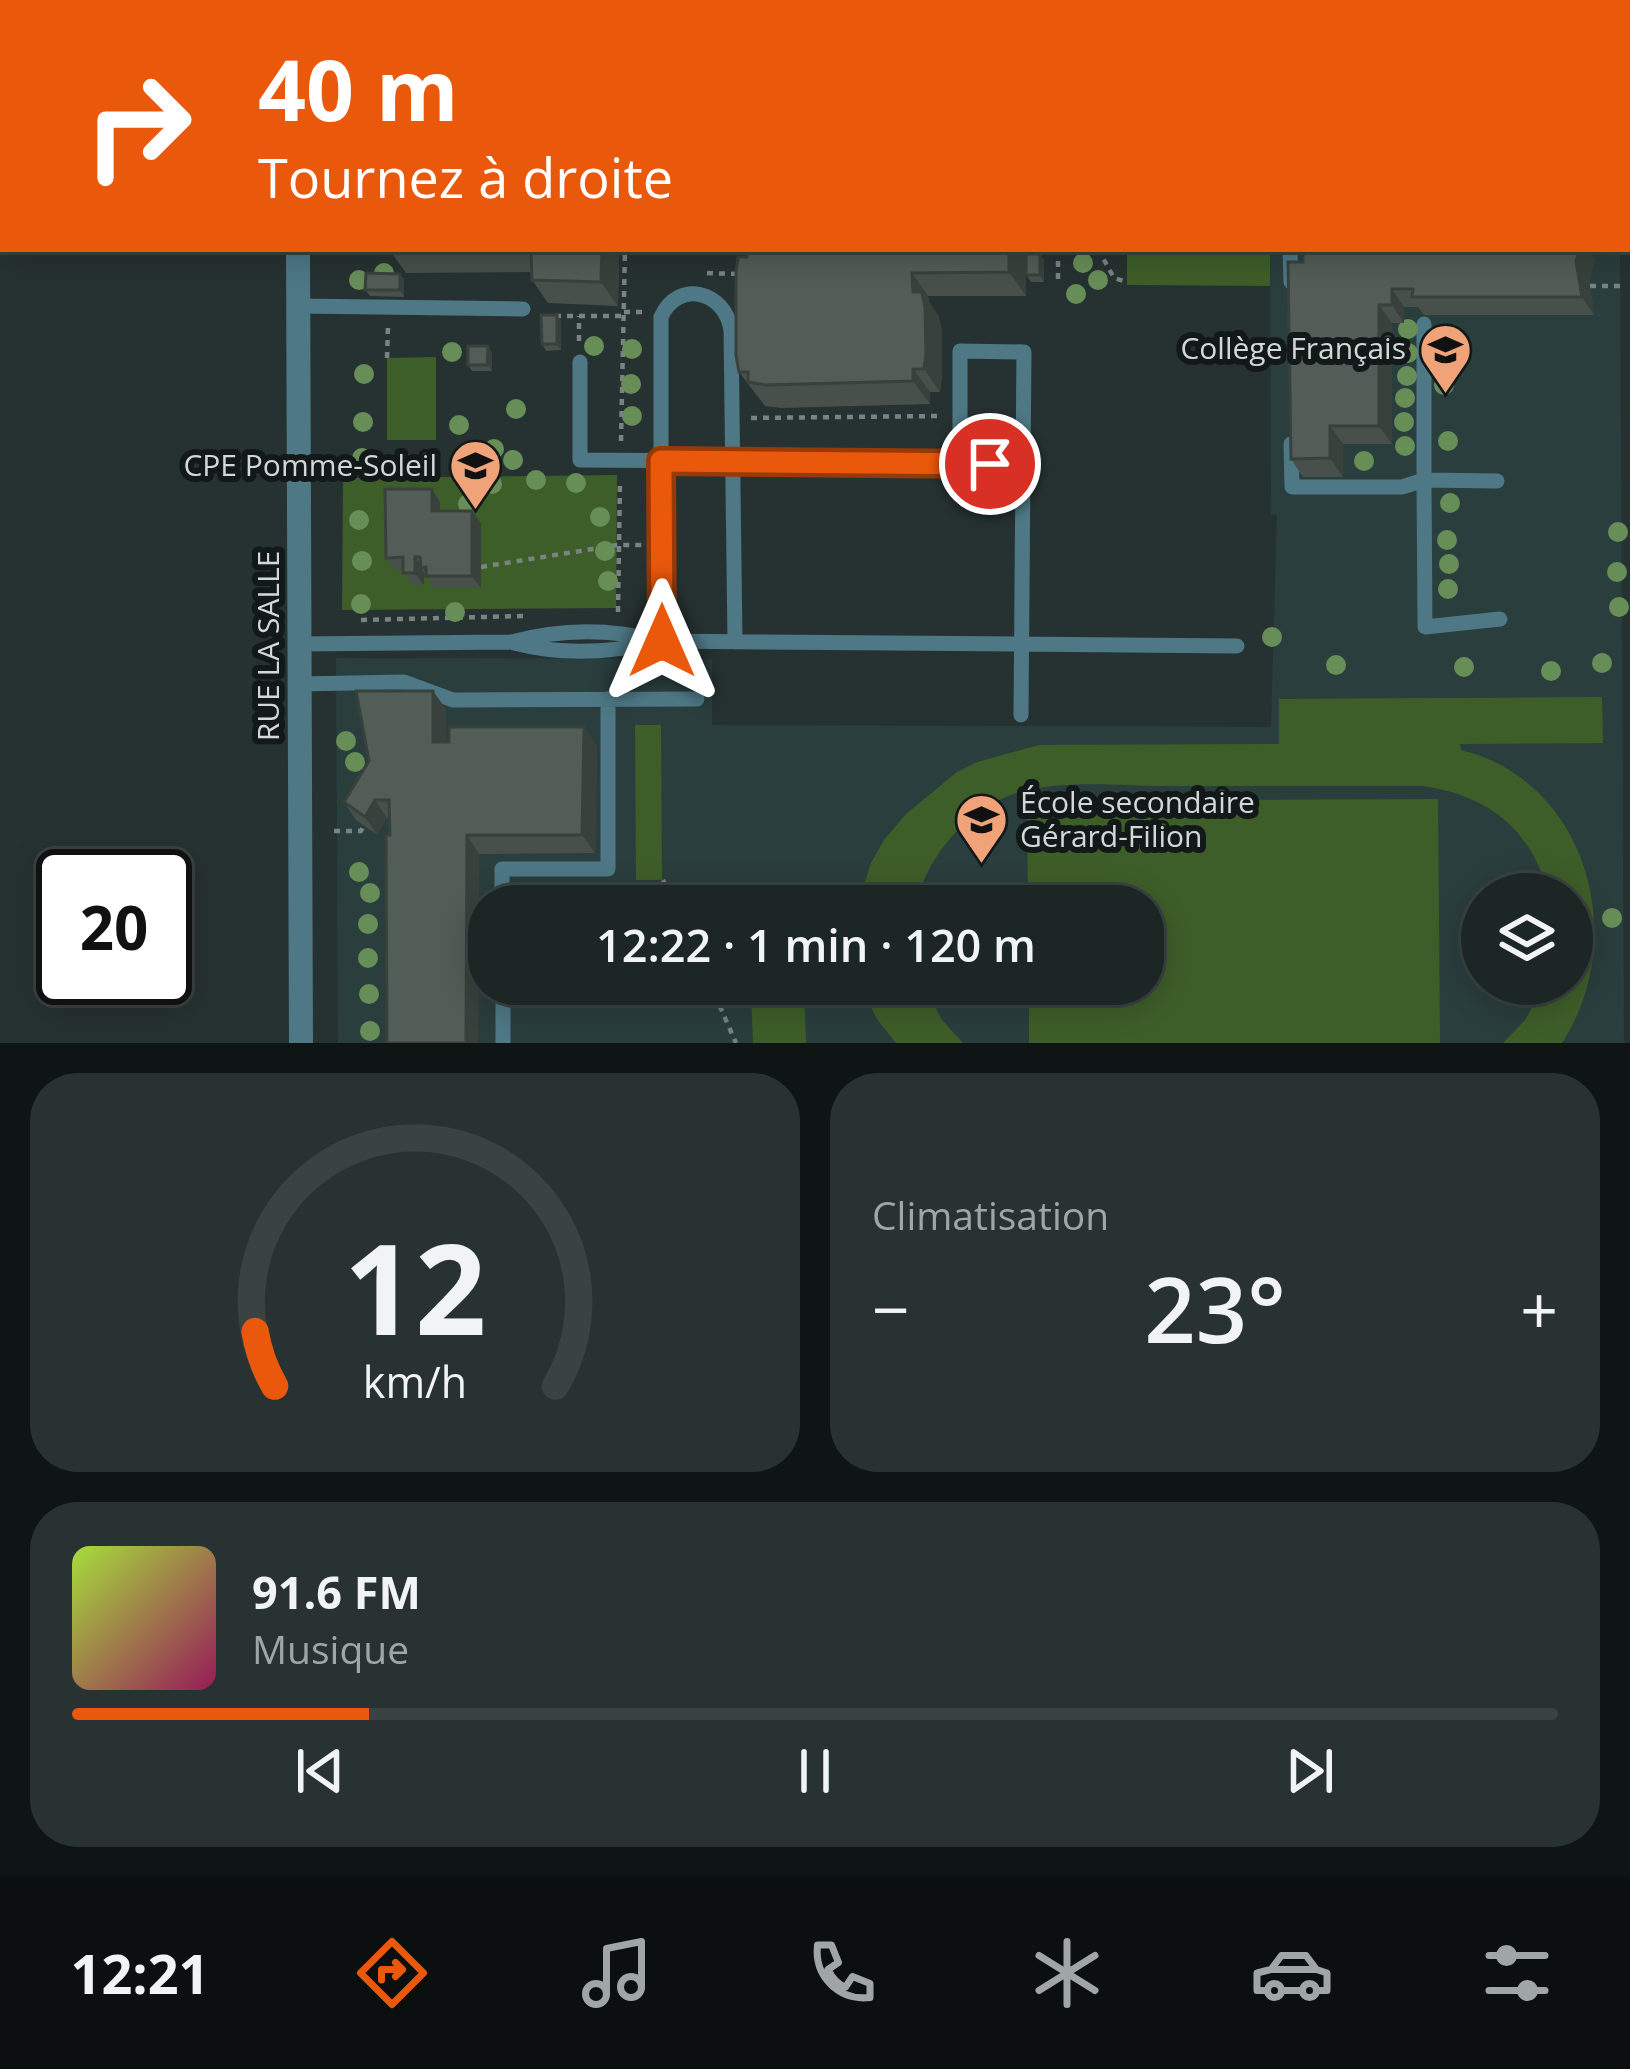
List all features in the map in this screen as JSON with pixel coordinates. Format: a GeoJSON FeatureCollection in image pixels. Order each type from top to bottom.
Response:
{"type":"FeatureCollection","features":[{"type":"Feature","properties":{"kind":"street","name":"RUE LA SALLE"},"geometry":{"type":"LineString","coordinates":[[298,252],[301,1043]]}},
{"type":"Feature","properties":{"kind":"lane"},"geometry":{"type":"LineString","coordinates":[[1290,252],[1291,297]]}},
{"type":"Feature","properties":{"kind":"lane"},"geometry":{"type":"LineString","coordinates":[[662,641],[661,317],[671,300],[689,293],[713,298],[730,320],[735,642]]}},
{"type":"Feature","properties":{"kind":"lane"},"geometry":{"type":"LineString","coordinates":[[298,306],[523,310]]}},
{"type":"Feature","properties":{"kind":"lane"},"geometry":{"type":"LineString","coordinates":[[1424,324],[1425,627],[1500,619]]}},
{"type":"Feature","properties":{"kind":"lane"},"geometry":{"type":"LineString","coordinates":[[956,464],[960,351],[1024,352],[1021,715]]}},
{"type":"Feature","properties":{"kind":"lane"},"geometry":{"type":"LineString","coordinates":[[579,356],[580,460],[1023,463]]}},
{"type":"Feature","properties":{"kind":"lane"},"geometry":{"type":"LineString","coordinates":[[1291,416],[1292,487],[1497,481]]}},
{"type":"Feature","properties":{"kind":"lane"},"geometry":{"type":"LineString","coordinates":[[299,644],[512,642],[544,651],[625,650],[662,641],[1237,646]]}},
{"type":"Feature","properties":{"kind":"lane"},"geometry":{"type":"LineString","coordinates":[[299,684],[404,682],[453,700],[697,699]]}},
{"type":"Feature","properties":{"kind":"lane"},"geometry":{"type":"LineString","coordinates":[[502,885],[502,869],[608,869],[608,699]]}},
{"type":"Feature","properties":{"kind":"lane"},"geometry":{"type":"LineString","coordinates":[[503,1005],[503,1043]]}},
{"type":"Feature","properties":{"kind":"path"},"geometry":{"type":"LineString","coordinates":[[621,446],[626,252]]}},
{"type":"Feature","properties":{"kind":"path"},"geometry":{"type":"LineString","coordinates":[[1058,252],[1058,279]]}},
{"type":"Feature","properties":{"kind":"path"},"geometry":{"type":"LineString","coordinates":[[1100,252],[1114,278],[1127,282]]}},
{"type":"Feature","properties":{"kind":"path"},"geometry":{"type":"LineString","coordinates":[[699,273],[742,274]]}},
{"type":"Feature","properties":{"kind":"path"},"geometry":{"type":"LineString","coordinates":[[1590,286],[1625,286]]}},
{"type":"Feature","properties":{"kind":"path"},"geometry":{"type":"LineString","coordinates":[[541,316],[642,312],[644,304]]}},
{"type":"Feature","properties":{"kind":"path"},"geometry":{"type":"LineString","coordinates":[[387,358],[388,307]]}},
{"type":"Feature","properties":{"kind":"path"},"geometry":{"type":"LineString","coordinates":[[579,316],[579,356]]}},
{"type":"Feature","properties":{"kind":"path"},"geometry":{"type":"LineString","coordinates":[[745,418],[946,416]]}},
{"type":"Feature","properties":{"kind":"path"},"geometry":{"type":"LineString","coordinates":[[804,417],[804,426]]}},
{"type":"Feature","properties":{"kind":"path"},"geometry":{"type":"LineString","coordinates":[[612,619],[620,605],[620,474]]}},
{"type":"Feature","properties":{"kind":"path"},"geometry":{"type":"LineString","coordinates":[[481,567],[621,545]]}},
{"type":"Feature","properties":{"kind":"path"},"geometry":{"type":"LineString","coordinates":[[355,620],[534,616]]}},
{"type":"Feature","properties":{"kind":"path"},"geometry":{"type":"LineString","coordinates":[[334,831],[361,831],[364,826]]}},
{"type":"Feature","properties":{"kind":"path"},"geometry":{"type":"LineString","coordinates":[[662,880],[664,885]]}},
{"type":"Feature","properties":{"kind":"path"},"geometry":{"type":"LineString","coordinates":[[719,1005],[736,1043]]}},
{"type":"Feature","properties":{"kind":"shaded area","name":"École secondaire Gérard-Filion"},"geometry":{"type":"Polygon","coordinates":[[[1270,252],[1620,252],[1624,1043],[338,1043],[336,658],[712,659],[712,725],[1271,727],[1277,515],[1271,514],[1270,252]]]}},
{"type":"Feature","properties":{"kind":"green space"},"geometry":{"type":"Polygon","coordinates":[[[1127,252],[1270,252],[1270,286],[1127,285],[1127,252]]]}},
{"type":"Feature","properties":{"kind":"green space"},"geometry":{"type":"Polygon","coordinates":[[[436,357],[436,440],[387,440],[387,358],[436,357]]]}},
{"type":"Feature","properties":{"kind":"green space","name":"CPE Pomme-Soleil"},"geometry":{"type":"Polygon","coordinates":[[[617,475],[616,608],[342,610],[343,478],[617,475]]]}},
{"type":"Feature","properties":{"kind":"green space"},"geometry":{"type":"Polygon","coordinates":[[[1602,697],[1603,743],[1460,744],[1461,750],[1505,767],[1540,794],[1567,829],[1586,873],[1542,873],[1531,851],[1504,819],[1468,798],[1423,786],[1080,784],[1018,793],[985,808],[946,844],[922,885],[864,885],[884,840],[906,814],[957,772],[977,762],[1039,745],[1279,744],[1279,699],[1602,697]]]}},
{"type":"Feature","properties":{"kind":"green space"},"geometry":{"type":"Polygon","coordinates":[[[635,725],[661,725],[662,880],[636,880],[635,725]]]}},
{"type":"Feature","properties":{"kind":"green space"},"geometry":{"type":"Polygon","coordinates":[[[1438,799],[1440,1043],[1029,1043],[1029,1005],[1164,1005],[1164,885],[1028,885],[1027,801],[1438,799]]]}},
{"type":"Feature","properties":{"kind":"green space"},"geometry":{"type":"Polygon","coordinates":[[[752,1005],[805,1005],[806,1043],[753,1043],[752,1005]]]}},
{"type":"Feature","properties":{"kind":"green space"},"geometry":{"type":"Polygon","coordinates":[[[870,1005],[934,1005],[963,1043],[896,1043],[870,1005]]]}},
{"type":"Feature","properties":{"kind":"green space"},"geometry":{"type":"Polygon","coordinates":[[[1533,1005],[1581,1005],[1562,1043],[1503,1043],[1533,1005]]]}},
{"type":"Feature","properties":{"kind":"building"},"geometry":{"type":"Polygon","coordinates":[[[531,252],[602,252],[601,282],[532,280],[531,252]]]}},
{"type":"Feature","properties":{"kind":"building"},"geometry":{"type":"Polygon","coordinates":[[[747,252],[1009,252],[1009,272],[912,273],[913,292],[922,292],[925,308],[926,353],[924,369],[913,369],[913,381],[765,385],[748,382],[748,372],[739,372],[736,355],[736,272],[738,257],[747,257],[747,252]]]}},
{"type":"Feature","properties":{"kind":"building"},"geometry":{"type":"Polygon","coordinates":[[[1303,252],[1579,252],[1582,297],[1412,297],[1413,289],[1392,289],[1392,305],[1379,305],[1379,426],[1330,426],[1330,458],[1291,459],[1288,262],[1303,262],[1303,252]]]}},
{"type":"Feature","properties":{"kind":"building"},"geometry":{"type":"Polygon","coordinates":[[[1026,254],[1040,254],[1040,275],[1026,275],[1026,254]]]}},
{"type":"Feature","properties":{"kind":"building"},"geometry":{"type":"Polygon","coordinates":[[[366,273],[400,274],[400,290],[365,290],[366,273]]]}},
{"type":"Feature","properties":{"kind":"building"},"geometry":{"type":"Polygon","coordinates":[[[541,315],[557,315],[557,344],[542,344],[541,315]]]}},
{"type":"Feature","properties":{"kind":"building"},"geometry":{"type":"Polygon","coordinates":[[[468,346],[488,346],[487,365],[468,365],[468,346]]]}},
{"type":"Feature","properties":{"kind":"building"},"geometry":{"type":"Polygon","coordinates":[[[385,489],[432,489],[432,511],[472,511],[472,576],[426,576],[420,557],[415,557],[415,573],[403,573],[403,557],[386,558],[385,489]]]}},
{"type":"Feature","properties":{"kind":"building"},"geometry":{"type":"Polygon","coordinates":[[[356,691],[433,691],[433,742],[449,742],[449,727],[584,727],[582,835],[467,835],[466,1043],[387,1043],[389,800],[375,800],[365,817],[344,802],[369,761],[356,691]]]}},
{"type":"Feature","properties":{"kind":"place","name":"Collège Français"},"geometry":{"type":"Point","coordinates":[1445,395]}},
{"type":"Feature","properties":{"kind":"place","name":"CPE Pomme-Soleil"},"geometry":{"type":"Point","coordinates":[476,512]}},
{"type":"Feature","properties":{"kind":"place","name":"École secondaire Gérard-Filion"},"geometry":{"type":"Point","coordinates":[981,866]}},
{"type":"Feature","properties":{"kind":"route"},"geometry":{"type":"LineString","coordinates":[[662,641],[661,461],[990,464]]}}]}
